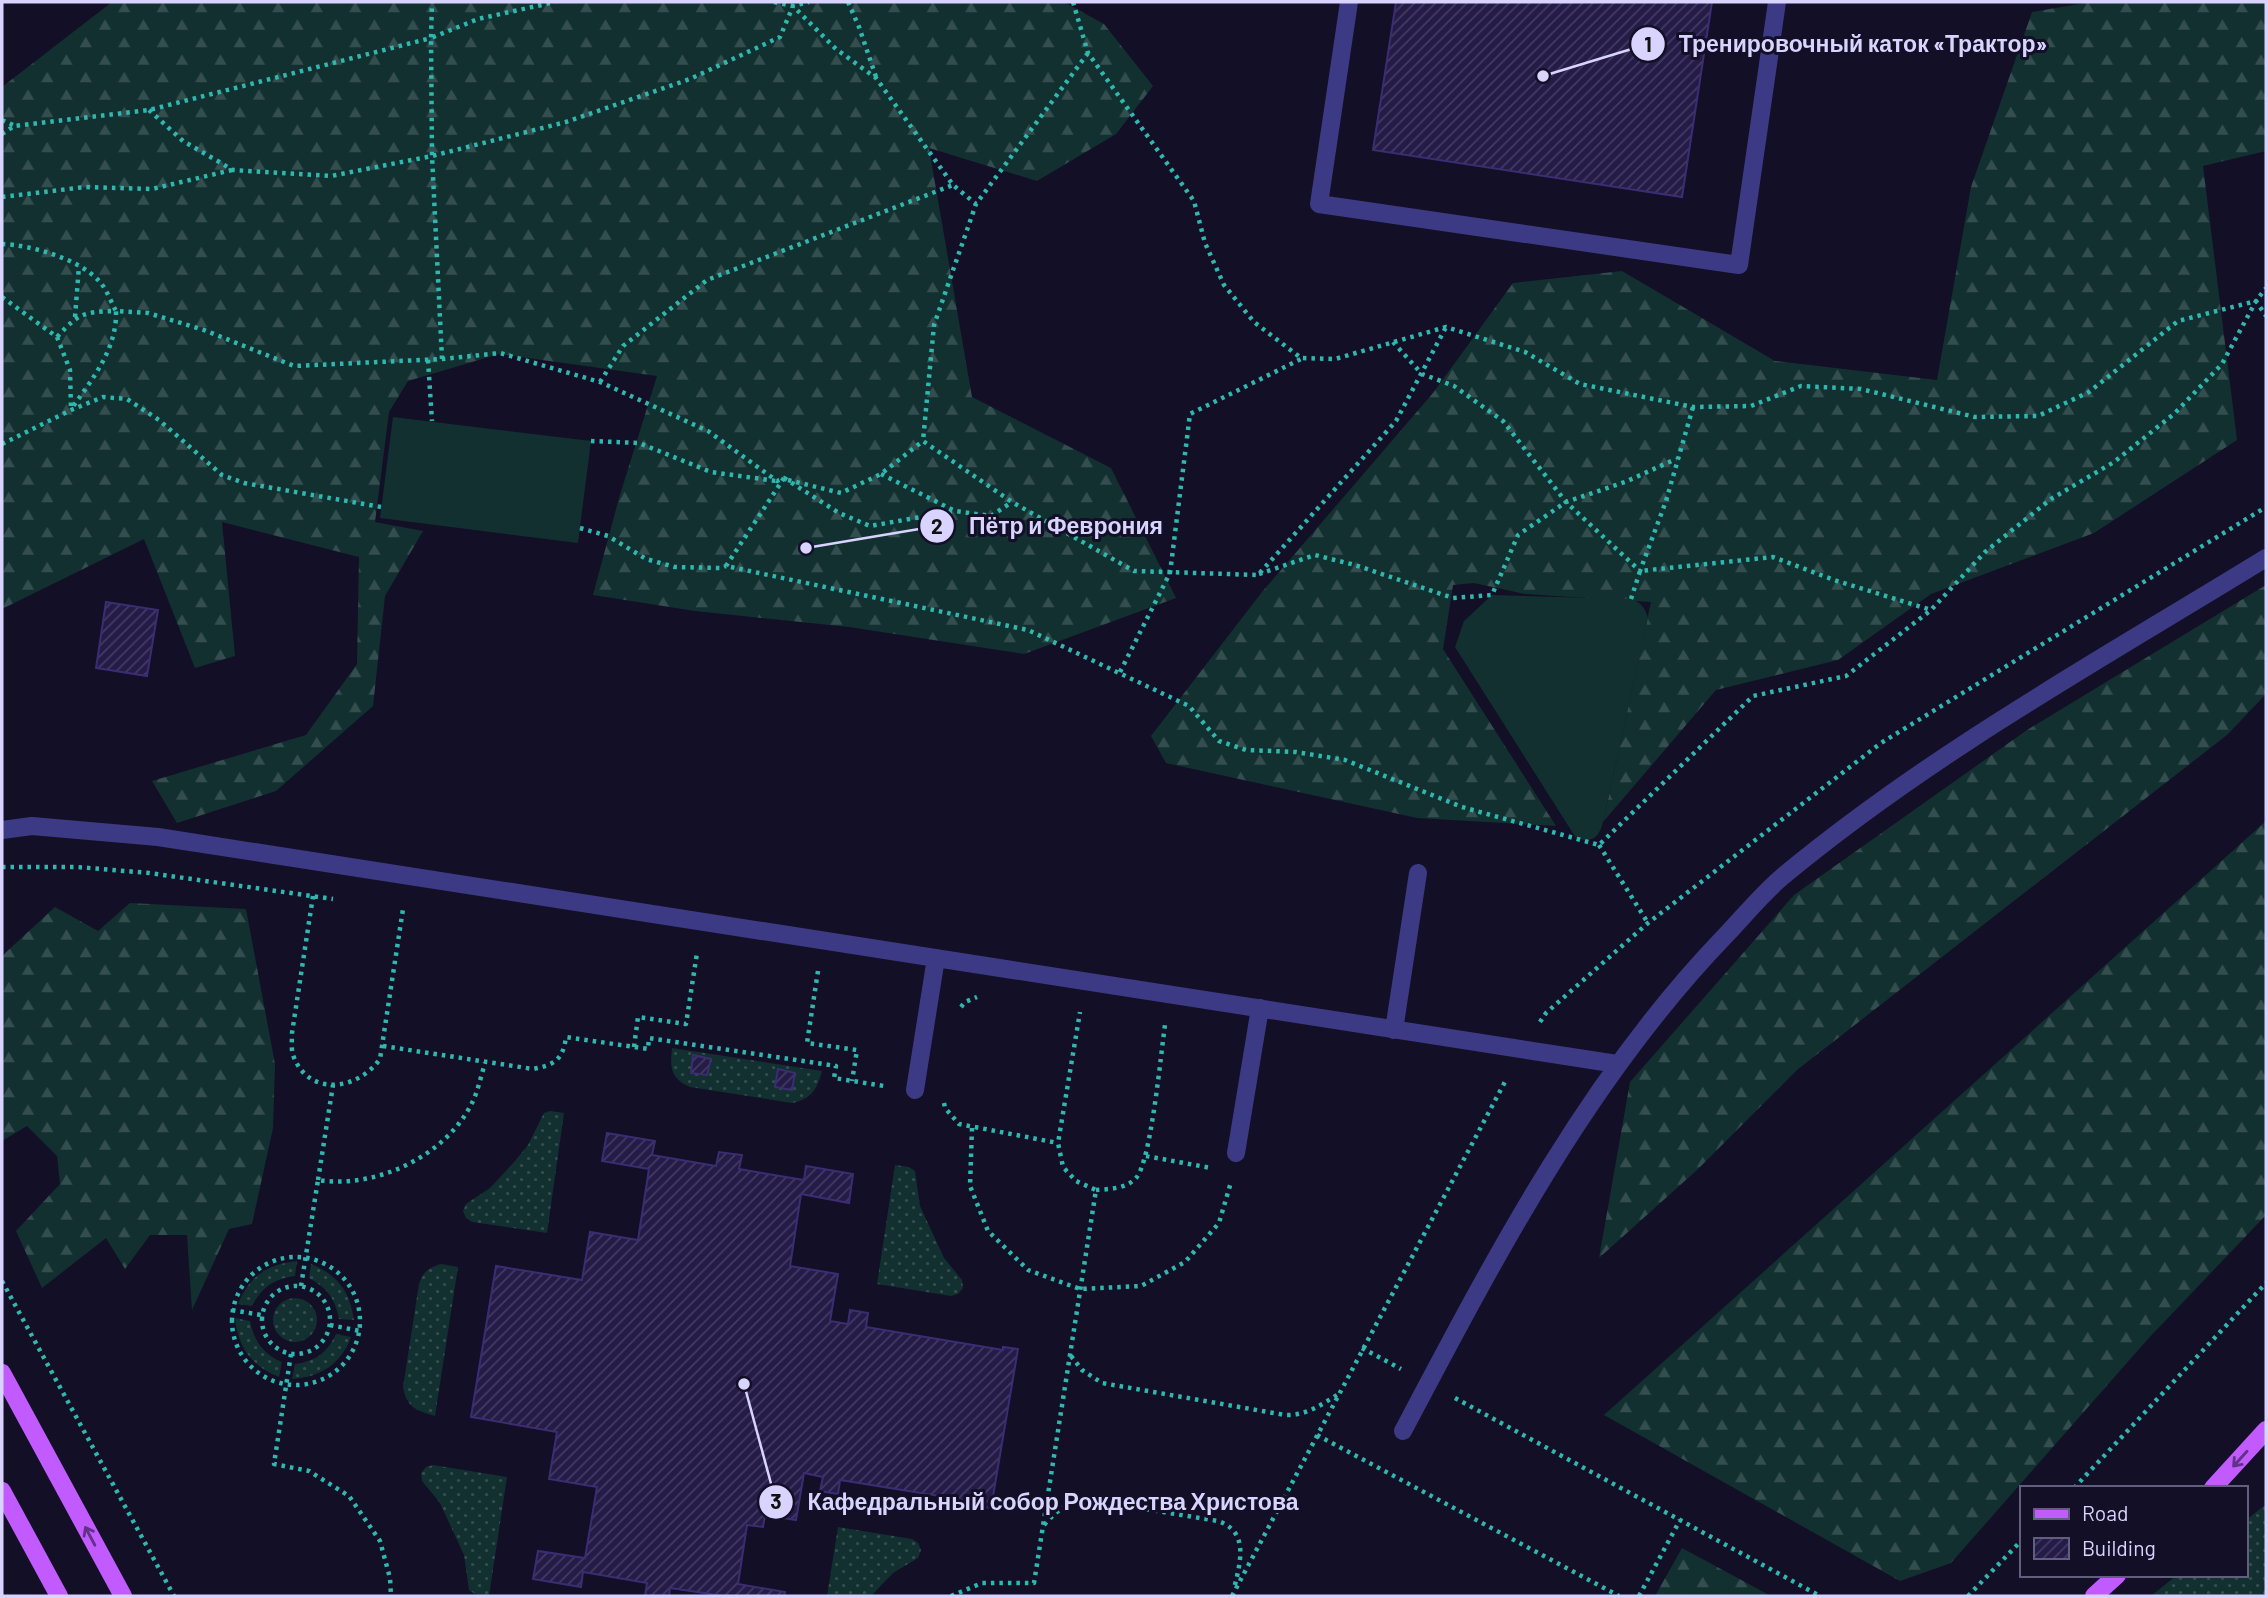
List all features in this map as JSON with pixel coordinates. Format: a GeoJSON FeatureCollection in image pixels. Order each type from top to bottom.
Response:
{"type":"FeatureCollection","features":[{"type":"Feature","properties":{"kind":"main road"},"geometry":{"type":"LineString","coordinates":[[2,1373],[123,1596]]}},
{"type":"Feature","properties":{"kind":"main road"},"geometry":{"type":"LineString","coordinates":[[2215,1486],[2266,1430]]}},
{"type":"Feature","properties":{"kind":"main road"},"geometry":{"type":"LineString","coordinates":[[2,1491],[59,1596]]}},
{"type":"Feature","properties":{"kind":"main road"},"geometry":{"type":"LineString","coordinates":[[2095,1596],[2115,1577]]}},
{"type":"Feature","properties":{"kind":"lane"},"geometry":{"type":"LineString","coordinates":[[1349,2],[1319,204],[1739,265],[1777,2]]}},
{"type":"Feature","properties":{"kind":"lane"},"geometry":{"type":"LineString","coordinates":[[1403,1431],[1505,1241],[1617,1064],[1694,968],[1780,879],[1880,803],[1972,739],[2266,558]]}},
{"type":"Feature","properties":{"kind":"lane"},"geometry":{"type":"LineString","coordinates":[[2,830],[32,826],[158,837],[1617,1064]]}},
{"type":"Feature","properties":{"kind":"lane"},"geometry":{"type":"LineString","coordinates":[[1394,1030],[1419,873]]}},
{"type":"Feature","properties":{"kind":"lane"},"geometry":{"type":"LineString","coordinates":[[915,1090],[936,958]]}},
{"type":"Feature","properties":{"kind":"lane"},"geometry":{"type":"LineString","coordinates":[[1236,1153],[1259,1009]]}},
{"type":"Feature","properties":{"kind":"path"},"geometry":{"type":"LineString","coordinates":[[432,2],[432,156],[442,359]]}},
{"type":"Feature","properties":{"kind":"path"},"geometry":{"type":"LineString","coordinates":[[2,134],[14,126],[149,110],[431,38],[478,19],[555,2]]}},
{"type":"Feature","properties":{"kind":"path"},"geometry":{"type":"LineString","coordinates":[[774,2],[793,6],[809,2]]}},
{"type":"Feature","properties":{"kind":"path"},"geometry":{"type":"LineString","coordinates":[[848,2],[876,78],[953,185],[976,204]]}},
{"type":"Feature","properties":{"kind":"path"},"geometry":{"type":"LineString","coordinates":[[1073,2],[1088,52],[1194,201],[1205,243],[1224,285],[1254,322],[1301,358]]}},
{"type":"Feature","properties":{"kind":"path"},"geometry":{"type":"LineString","coordinates":[[793,6],[836,49],[876,78]]}},
{"type":"Feature","properties":{"kind":"path"},"geometry":{"type":"LineString","coordinates":[[2,197],[85,187],[152,188],[233,170],[331,176],[432,156],[566,122],[690,79],[780,37],[793,6]]}},
{"type":"Feature","properties":{"kind":"path"},"geometry":{"type":"LineString","coordinates":[[591,441],[639,443],[711,472],[777,481],[784,478],[841,493],[881,474],[923,441],[934,326],[976,204],[1088,52]]}},
{"type":"Feature","properties":{"kind":"path"},"geometry":{"type":"LineString","coordinates":[[149,110],[183,141],[233,170]]}},
{"type":"Feature","properties":{"kind":"path"},"geometry":{"type":"LineString","coordinates":[[2,120],[14,126]]}},
{"type":"Feature","properties":{"kind":"path"},"geometry":{"type":"LineString","coordinates":[[600,382],[624,346],[708,280],[953,185]]}},
{"type":"Feature","properties":{"kind":"path"},"geometry":{"type":"LineString","coordinates":[[2,244],[66,259],[99,281],[116,312],[117,332],[99,369],[71,410]]}},
{"type":"Feature","properties":{"kind":"path"},"geometry":{"type":"LineString","coordinates":[[75,317],[79,267]]}},
{"type":"Feature","properties":{"kind":"path"},"geometry":{"type":"LineString","coordinates":[[1599,845],[1753,696],[1846,676],[1931,610],[1985,552],[2051,499],[2114,462],[2175,413],[2222,363],[2266,288]]}},
{"type":"Feature","properties":{"kind":"path"},"geometry":{"type":"LineString","coordinates":[[2,297],[57,337],[70,370],[71,410]]}},
{"type":"Feature","properties":{"kind":"path"},"geometry":{"type":"LineString","coordinates":[[2256,301],[2266,316]]}},
{"type":"Feature","properties":{"kind":"path"},"geometry":{"type":"LineString","coordinates":[[1120,672],[1170,573],[1190,414],[1301,358],[1335,359],[1446,327],[1525,352],[1580,384],[1693,407],[1751,406],[1801,386],[1861,389],[1975,417],[2038,416],[2090,392],[2178,321],[2256,301]]}},
{"type":"Feature","properties":{"kind":"path"},"geometry":{"type":"LineString","coordinates":[[57,337],[75,317],[93,312],[148,313],[204,330],[294,366],[500,354],[600,382],[708,431],[777,481]]}},
{"type":"Feature","properties":{"kind":"path"},"geometry":{"type":"LineString","coordinates":[[1258,575],[1396,421],[1446,327]]}},
{"type":"Feature","properties":{"kind":"path"},"geometry":{"type":"LineString","coordinates":[[1393,342],[1422,374],[1454,386],[1503,421],[1566,502],[1640,571],[1773,557],[1837,581],[1931,610]]}},
{"type":"Feature","properties":{"kind":"path"},"geometry":{"type":"LineString","coordinates":[[428,360],[432,421]]}},
{"type":"Feature","properties":{"kind":"path"},"geometry":{"type":"LineString","coordinates":[[2,444],[103,397],[127,399],[159,420],[222,475],[244,482],[381,507]]}},
{"type":"Feature","properties":{"kind":"path"},"geometry":{"type":"LineString","coordinates":[[1631,599],[1666,501],[1693,407]]}},
{"type":"Feature","properties":{"kind":"path"},"geometry":{"type":"LineString","coordinates":[[923,441],[1012,502],[1134,571],[1258,575],[1315,555],[1355,565],[1452,598],[1492,595],[1518,535],[1566,502],[1625,482],[1677,458]]}},
{"type":"Feature","properties":{"kind":"path"},"geometry":{"type":"LineString","coordinates":[[881,474],[955,511]]}},
{"type":"Feature","properties":{"kind":"path"},"geometry":{"type":"LineString","coordinates":[[784,478],[839,513],[870,526],[955,511],[992,516],[1012,502]]}},
{"type":"Feature","properties":{"kind":"path"},"geometry":{"type":"LineString","coordinates":[[726,566],[784,478]]}},
{"type":"Feature","properties":{"kind":"path"},"geometry":{"type":"LineString","coordinates":[[580,528],[608,536],[646,559],[675,567],[726,566],[1028,630],[1189,706],[1219,741],[1245,750],[1296,752],[1345,760],[1462,807],[1599,845],[1648,923]]}},
{"type":"Feature","properties":{"kind":"path"},"geometry":{"type":"LineString","coordinates":[[313,896],[292,1033],[292,1053],[302,1072],[332,1085],[344,1085],[356,1080],[372,1069],[380,1059],[403,909]]}},
{"type":"Feature","properties":{"kind":"path"},"geometry":{"type":"LineString","coordinates":[[634,1047],[638,1017],[686,1024],[697,953]]}},
{"type":"Feature","properties":{"kind":"path"},"geometry":{"type":"LineString","coordinates":[[818,971],[807,1043],[857,1050],[852,1081]]}},
{"type":"Feature","properties":{"kind":"path"},"geometry":{"type":"LineString","coordinates":[[1080,1011],[1058,1143],[1063,1167],[1076,1181],[1096,1190],[1118,1189],[1136,1178],[1146,1157],[1166,1024]]}},
{"type":"Feature","properties":{"kind":"path"},"geometry":{"type":"LineString","coordinates":[[383,1046],[533,1069],[556,1062],[564,1051],[566,1037],[648,1049],[649,1038],[836,1066],[834,1078],[915,1090]]}},
{"type":"Feature","properties":{"kind":"path"},"geometry":{"type":"LineString","coordinates":[[318,1180],[354,1182],[394,1172],[427,1154],[452,1130],[471,1104],[485,1063]]}},
{"type":"Feature","properties":{"kind":"path"},"geometry":{"type":"LineString","coordinates":[[301,1286],[332,1085]]}},
{"type":"Feature","properties":{"kind":"path"},"geometry":{"type":"LineString","coordinates":[[1058,1143],[972,1128],[970,1186],[988,1231],[1028,1270],[1080,1289],[1140,1286],[1185,1262],[1219,1223],[1234,1172],[1236,1153]]}},
{"type":"Feature","properties":{"kind":"path"},"geometry":{"type":"LineString","coordinates":[[1146,1157],[1234,1172]]}},
{"type":"Feature","properties":{"kind":"path"},"geometry":{"type":"LineString","coordinates":[[951,1596],[982,1583],[1034,1583],[1096,1190]]}},
{"type":"Feature","properties":{"kind":"path"},"geometry":{"type":"LineString","coordinates":[[286,1257],[306,1257],[326,1263],[348,1283],[360,1311],[360,1331],[354,1350],[342,1367],[325,1379],[306,1385],[285,1385],[266,1379],[250,1367],[238,1350],[231,1331],[232,1310],[238,1291],[250,1275],[266,1263],[286,1257]]}},
{"type":"Feature","properties":{"kind":"path"},"geometry":{"type":"LineString","coordinates":[[2,1281],[174,1596]]}},
{"type":"Feature","properties":{"kind":"path"},"geometry":{"type":"LineString","coordinates":[[2076,1486],[2266,1283]]}},
{"type":"Feature","properties":{"kind":"path"},"geometry":{"type":"LineString","coordinates":[[301,1286],[314,1291],[324,1300],[330,1325],[325,1338],[316,1348],[304,1354],[291,1354],[278,1350],[268,1341],[262,1328],[261,1315],[266,1302],[275,1292],[301,1286]]}},
{"type":"Feature","properties":{"kind":"path"},"geometry":{"type":"LineString","coordinates":[[232,1310],[261,1315]]}},
{"type":"Feature","properties":{"kind":"path"},"geometry":{"type":"LineString","coordinates":[[330,1325],[360,1331]]}},
{"type":"Feature","properties":{"kind":"path"},"geometry":{"type":"LineString","coordinates":[[1362,1348],[1820,1596]]}},
{"type":"Feature","properties":{"kind":"path"},"geometry":{"type":"LineString","coordinates":[[291,1354],[274,1464],[309,1471],[349,1496],[380,1541],[390,1578],[391,1596]]}},
{"type":"Feature","properties":{"kind":"path"},"geometry":{"type":"LineString","coordinates":[[1070,1355],[1082,1370],[1102,1383],[1285,1415],[1313,1409],[1338,1395]]}},
{"type":"Feature","properties":{"kind":"path"},"geometry":{"type":"LineString","coordinates":[[1317,1435],[1619,1596]]}},
{"type":"Feature","properties":{"kind":"path"},"geometry":{"type":"LineString","coordinates":[[1044,1525],[1057,1509],[1077,1501],[1090,1500],[1229,1525],[1237,1535],[1240,1547],[1240,1562],[1232,1596]]}},
{"type":"Feature","properties":{"kind":"path"},"geometry":{"type":"LineString","coordinates":[[1639,1596],[1680,1520]]}},
{"type":"Feature","properties":{"kind":"path"},"geometry":{"type":"LineString","coordinates":[[1968,1596],[2020,1542]]}},
{"type":"Feature","properties":{"kind":"green space"},"geometry":{"type":"Polygon","coordinates":[[[112,2],[1064,2],[1104,24],[1153,86],[1116,134],[1037,181],[929,148],[972,397],[1111,468],[1176,598],[1024,654],[849,627],[695,611],[593,595],[619,498],[657,376],[499,354],[408,381],[389,412],[375,522],[423,531],[385,596],[373,706],[276,791],[177,823],[152,781],[306,735],[357,664],[359,557],[222,522],[235,656],[195,668],[144,539],[2,609],[2,87],[112,2]]]}},
{"type":"Feature","properties":{"kind":"green space"},"geometry":{"type":"Polygon","coordinates":[[[2091,2],[2266,2],[2266,151],[2203,166],[2237,440],[2094,533],[1931,594],[1838,660],[1716,690],[1603,822],[1651,602],[1525,594],[1474,583],[1453,585],[1443,649],[1556,826],[1417,818],[1166,763],[1151,736],[1262,592],[1433,393],[1513,283],[1622,271],[1775,361],[1937,380],[1971,187],[2032,12],[2091,2]]]}},
{"type":"Feature","properties":{"kind":"green space"},"geometry":{"type":"Polygon","coordinates":[[[393,417],[591,441],[578,543],[380,518],[393,417]]]}},
{"type":"Feature","properties":{"kind":"green space"},"geometry":{"type":"Polygon","coordinates":[[[2266,585],[2266,694],[2227,735],[1797,1070],[1697,1170],[1599,1258],[1630,1082],[1794,895],[2027,730],[2266,585]]]}},
{"type":"Feature","properties":{"kind":"green space"},"geometry":{"type":"Polygon","coordinates":[[[1492,595],[1631,599],[1642,606],[1647,614],[1603,822],[1594,838],[1576,838],[1455,647],[1464,621],[1492,595]]]}},
{"type":"Feature","properties":{"kind":"green space"},"geometry":{"type":"Polygon","coordinates":[[[2266,821],[2266,1215],[2147,1340],[1951,1563],[1900,1581],[1604,1415],[2266,821]]]}},
{"type":"Feature","properties":{"kind":"green space"},"geometry":{"type":"Polygon","coordinates":[[[130,903],[246,909],[275,1064],[273,1128],[252,1224],[229,1229],[192,1310],[187,1235],[150,1235],[125,1269],[106,1238],[42,1288],[16,1231],[60,1184],[57,1156],[27,1126],[2,1141],[3,955],[55,907],[98,931],[130,903]]]}},
{"type":"Feature","properties":{"kind":"green space"},"geometry":{"type":"Polygon","coordinates":[[[672,1048],[822,1071],[813,1092],[792,1103],[683,1084],[673,1071],[672,1048]]]}},
{"type":"Feature","properties":{"kind":"green space"},"geometry":{"type":"Polygon","coordinates":[[[544,1113],[564,1113],[547,1233],[472,1222],[466,1218],[463,1211],[466,1204],[490,1188],[515,1161],[528,1145],[544,1113]]]}},
{"type":"Feature","properties":{"kind":"green space"},"geometry":{"type":"Polygon","coordinates":[[[895,1165],[909,1167],[915,1171],[920,1206],[944,1258],[962,1280],[963,1288],[958,1294],[951,1296],[877,1284],[895,1165]]]}},
{"type":"Feature","properties":{"kind":"green space"},"geometry":{"type":"Polygon","coordinates":[[[297,1261],[295,1276],[269,1285],[252,1306],[238,1304],[248,1286],[261,1273],[277,1265],[297,1261]]]}},
{"type":"Feature","properties":{"kind":"green space"},"geometry":{"type":"Polygon","coordinates":[[[311,1264],[329,1273],[341,1286],[346,1293],[354,1320],[339,1319],[329,1294],[309,1278],[311,1264]]]}},
{"type":"Feature","properties":{"kind":"green space"},"geometry":{"type":"Polygon","coordinates":[[[441,1264],[458,1267],[435,1416],[413,1407],[407,1400],[403,1387],[419,1284],[427,1271],[441,1264]]]}},
{"type":"Feature","properties":{"kind":"green space"},"geometry":{"type":"Polygon","coordinates":[[[295,1298],[304,1299],[311,1304],[316,1311],[316,1329],[311,1336],[304,1341],[295,1342],[286,1341],[279,1336],[274,1329],[273,1320],[274,1311],[279,1304],[286,1299],[295,1298]]]}},
{"type":"Feature","properties":{"kind":"green space"},"geometry":{"type":"Polygon","coordinates":[[[235,1318],[250,1321],[260,1346],[282,1362],[279,1377],[269,1373],[248,1355],[239,1338],[235,1318]]]}},
{"type":"Feature","properties":{"kind":"green space"},"geometry":{"type":"Polygon","coordinates":[[[336,1334],[351,1337],[336,1362],[321,1372],[292,1379],[295,1364],[320,1355],[336,1334]]]}},
{"type":"Feature","properties":{"kind":"green space"},"geometry":{"type":"Polygon","coordinates":[[[433,1465],[507,1477],[489,1596],[475,1594],[469,1590],[464,1555],[440,1503],[422,1481],[421,1473],[426,1467],[433,1465]]]}},
{"type":"Feature","properties":{"kind":"green space"},"geometry":{"type":"Polygon","coordinates":[[[2266,1504],[2266,1596],[2151,1596],[2175,1577],[2247,1577],[2247,1519],[2266,1504]]]}},
{"type":"Feature","properties":{"kind":"green space"},"geometry":{"type":"Polygon","coordinates":[[[838,1527],[912,1539],[918,1543],[921,1550],[918,1558],[893,1573],[871,1596],[827,1596],[838,1527]]]}},
{"type":"Feature","properties":{"kind":"green space"},"geometry":{"type":"Polygon","coordinates":[[[1682,1548],[1771,1596],[1655,1596],[1682,1548]]]}},
{"type":"Feature","properties":{"kind":"building"},"geometry":{"type":"Polygon","coordinates":[[[1396,2],[1712,2],[1682,197],[1373,150],[1396,2]]]}},
{"type":"Feature","properties":{"kind":"building"},"geometry":{"type":"Polygon","coordinates":[[[106,602],[158,610],[147,676],[96,668],[106,602]]]}},
{"type":"Feature","properties":{"kind":"building"},"geometry":{"type":"Polygon","coordinates":[[[693,1055],[711,1059],[707,1075],[691,1073],[693,1055]]]}},
{"type":"Feature","properties":{"kind":"building"},"geometry":{"type":"Polygon","coordinates":[[[778,1069],[795,1073],[792,1090],[775,1087],[778,1069]]]}},
{"type":"Feature","properties":{"kind":"building"},"geometry":{"type":"Polygon","coordinates":[[[778,1069],[795,1073],[792,1090],[775,1087],[778,1069]]]}},
{"type":"Feature","properties":{"kind":"building"},"geometry":{"type":"Polygon","coordinates":[[[607,1133],[655,1141],[652,1155],[716,1166],[719,1152],[742,1155],[739,1169],[804,1180],[806,1166],[853,1174],[849,1203],[801,1194],[790,1266],[838,1274],[830,1321],[848,1324],[850,1310],[868,1313],[866,1327],[1003,1350],[1003,1347],[1018,1349],[991,1508],[977,1506],[977,1502],[840,1480],[838,1494],[820,1491],[823,1477],[804,1473],[796,1520],[765,1515],[763,1527],[747,1525],[738,1584],[785,1592],[784,1596],[724,1596],[670,1588],[669,1596],[645,1596],[647,1583],[583,1572],[581,1587],[533,1579],[538,1551],[585,1558],[597,1487],[549,1479],[557,1432],[471,1417],[496,1266],[582,1280],[590,1232],[638,1240],[649,1169],[602,1161],[607,1133]]]}},
{"type":"Feature","properties":{"kind":"place","name":"Тренировочный каток «Трактор»"},"geometry":{"type":"Point","coordinates":[1543,76]}},
{"type":"Feature","properties":{"kind":"place","name":"Пётр и Феврония"},"geometry":{"type":"Point","coordinates":[806,548]}},
{"type":"Feature","properties":{"kind":"place","name":"Кафедральный собор Рождества Христова"},"geometry":{"type":"Point","coordinates":[744,1384]}}]}
